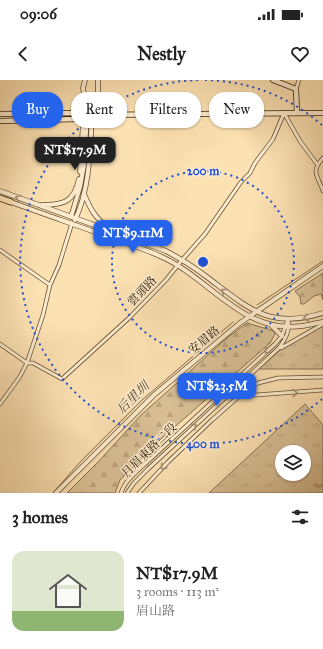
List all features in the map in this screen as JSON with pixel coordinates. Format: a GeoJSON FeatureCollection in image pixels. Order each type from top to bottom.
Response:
{"type":"FeatureCollection","features":[{"type":"Feature","properties":{"kind":"highway"},"geometry":{"type":"LineString","coordinates":[[0,200],[11,202]]}},
{"type":"Feature","properties":{"kind":"main road"},"geometry":{"type":"LineString","coordinates":[[273,80],[296,90],[297,113]]}},
{"type":"Feature","properties":{"kind":"main road"},"geometry":{"type":"LineString","coordinates":[[0,114],[71,113]]}},
{"type":"Feature","properties":{"kind":"main road"},"geometry":{"type":"LineString","coordinates":[[127,115],[323,113]]}},
{"type":"Feature","properties":{"kind":"main road"},"geometry":{"type":"LineString","coordinates":[[0,121],[71,119]]}},
{"type":"Feature","properties":{"kind":"street"},"geometry":{"type":"LineString","coordinates":[[84,92],[83,88],[85,80]]}},
{"type":"Feature","properties":{"kind":"street"},"geometry":{"type":"LineString","coordinates":[[98,80],[98,92]]}},
{"type":"Feature","properties":{"kind":"street"},"geometry":{"type":"LineString","coordinates":[[296,90],[299,80]]}},
{"type":"Feature","properties":{"kind":"street"},"geometry":{"type":"LineString","coordinates":[[284,113],[300,141],[317,164]]}},
{"type":"Feature","properties":{"kind":"street","name":"雲頭路"},"geometry":{"type":"LineString","coordinates":[[0,344],[27,363],[33,363],[62,379],[129,318],[166,280],[205,234],[273,139],[284,113]]}},
{"type":"Feature","properties":{"kind":"street"},"geometry":{"type":"LineString","coordinates":[[39,205],[54,205],[62,203],[70,198],[75,192],[81,167],[83,128]]}},
{"type":"Feature","properties":{"kind":"street"},"geometry":{"type":"LineString","coordinates":[[72,223],[70,216],[80,187],[88,128]]}},
{"type":"Feature","properties":{"kind":"street"},"geometry":{"type":"LineString","coordinates":[[0,404],[27,363],[43,315],[50,285],[59,264],[72,223],[76,218],[84,193],[90,152],[90,128]]}},
{"type":"Feature","properties":{"kind":"street"},"geometry":{"type":"LineString","coordinates":[[323,158],[317,164],[316,176],[323,192]]}},
{"type":"Feature","properties":{"kind":"street"},"geometry":{"type":"LineString","coordinates":[[0,191],[160,249],[182,260],[233,298],[266,316],[301,319],[323,313]]}},
{"type":"Feature","properties":{"kind":"street"},"geometry":{"type":"LineString","coordinates":[[84,193],[91,210],[110,230]]}},
{"type":"Feature","properties":{"kind":"street"},"geometry":{"type":"LineString","coordinates":[[11,202],[163,257],[193,275],[231,306],[249,317],[271,324],[287,326],[302,326],[323,323]]}},
{"type":"Feature","properties":{"kind":"street"},"geometry":{"type":"LineString","coordinates":[[0,250],[50,285]]}},
{"type":"Feature","properties":{"kind":"street","name":"安眉路"},"geometry":{"type":"LineString","coordinates":[[56,493],[154,395],[249,317],[323,266]]}},
{"type":"Feature","properties":{"kind":"street","name":"月眉東路二段"},"geometry":{"type":"LineString","coordinates":[[127,493],[134,483],[148,469],[279,348],[287,337],[288,319]]}},
{"type":"Feature","properties":{"kind":"street"},"geometry":{"type":"LineString","coordinates":[[279,348],[323,323]]}},
{"type":"Feature","properties":{"kind":"street"},"geometry":{"type":"LineString","coordinates":[[271,324],[282,336]]}},
{"type":"Feature","properties":{"kind":"street","name":"月眉東路二段"},"geometry":{"type":"LineString","coordinates":[[121,493],[130,479],[145,464],[282,336],[287,326]]}},
{"type":"Feature","properties":{"kind":"street"},"geometry":{"type":"LineString","coordinates":[[139,493],[191,440],[237,398],[258,383],[269,380],[323,377]]}},
{"type":"Feature","properties":{"kind":"street"},"geometry":{"type":"LineString","coordinates":[[244,394],[256,395],[323,390]]}},
{"type":"Feature","properties":{"kind":"green space"},"geometry":{"type":"Polygon","coordinates":[[[323,273],[323,300],[321,294],[314,296],[304,304],[301,304],[300,297],[295,291],[323,273]]]}},
{"type":"Feature","properties":{"kind":"green space"},"geometry":{"type":"Polygon","coordinates":[[[247,323],[274,331],[275,334],[270,343],[161,439],[120,480],[115,493],[67,493],[141,415],[227,338],[247,323]]]}},
{"type":"Feature","properties":{"kind":"green space"},"geometry":{"type":"Polygon","coordinates":[[[323,326],[323,369],[258,369],[280,350],[323,326]]]}},
{"type":"Feature","properties":{"kind":"green space"},"geometry":{"type":"Polygon","coordinates":[[[305,404],[323,425],[323,493],[209,493],[305,404]]]}},
{"type":"Feature","properties":{"kind":"waterway","name":"后里圳"},"geometry":{"type":"LineString","coordinates":[[257,305],[323,261]]}},
{"type":"Feature","properties":{"kind":"waterway","name":"后里圳"},"geometry":{"type":"LineString","coordinates":[[53,493],[81,461],[142,400],[233,322]]}},
{"type":"Feature","properties":{"kind":"waterway"},"geometry":{"type":"LineString","coordinates":[[315,485],[319,487],[323,484]]}}]}
